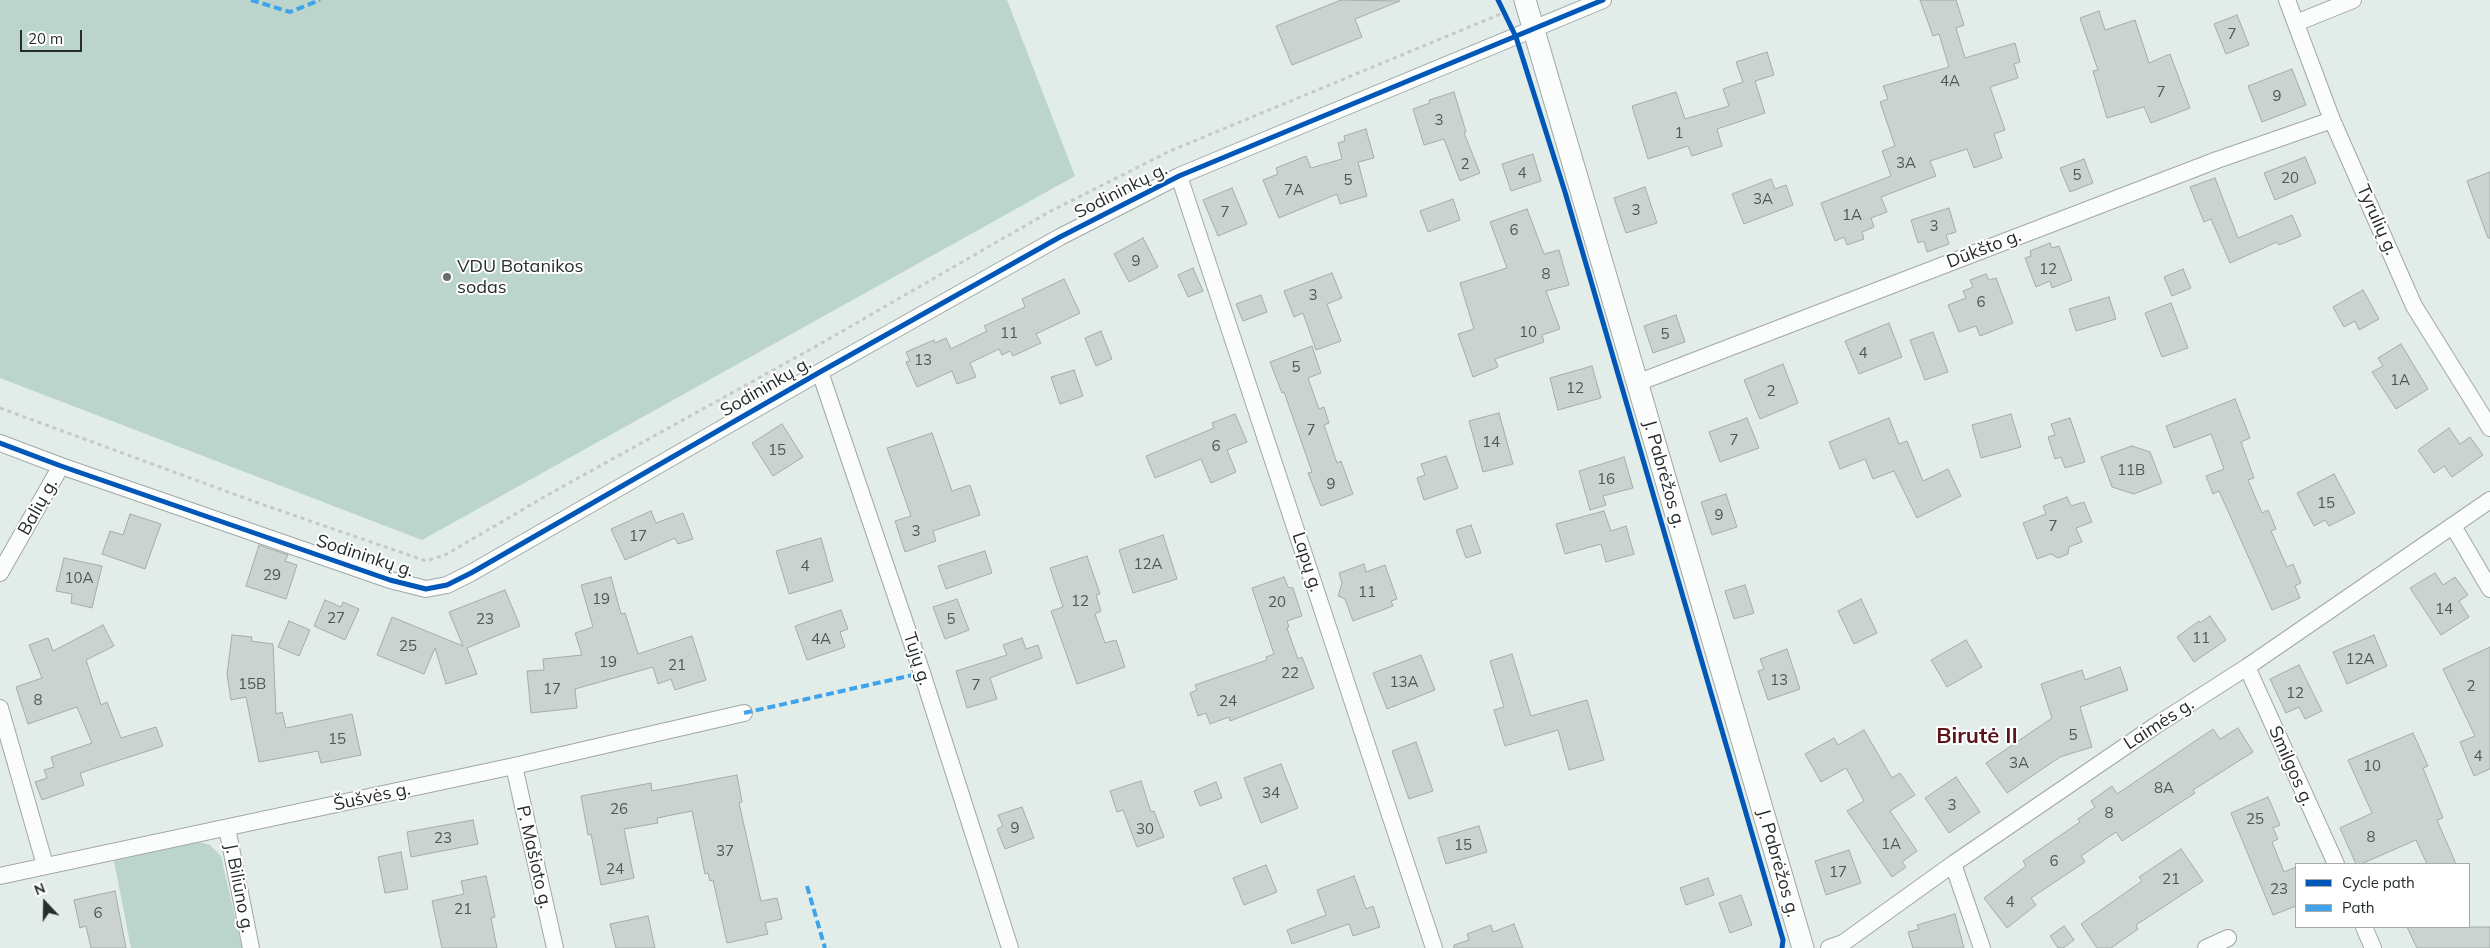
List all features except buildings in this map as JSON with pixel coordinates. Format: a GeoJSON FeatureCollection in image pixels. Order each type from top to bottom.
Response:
{"type":"FeatureCollection","features":[{"type":"Feature","properties":{"kind":"street","name":"J. Pabrėžos g."},"geometry":{"type":"LineString","coordinates":[[1525,0],[1803,948]]}},
{"type":"Feature","properties":{"kind":"street","name":"Sodininkų g."},"geometry":{"type":"LineString","coordinates":[[0,443],[390,580],[426,590],[447,585],[1060,237],[1179,176],[1603,0]]}},
{"type":"Feature","properties":{"kind":"street","name":"Tyrulių g."},"geometry":{"type":"LineString","coordinates":[[2287,0],[2332,120],[2414,306],[2490,428]]}},
{"type":"Feature","properties":{"kind":"street"},"geometry":{"type":"LineString","coordinates":[[2296,23],[2353,0]]}},
{"type":"Feature","properties":{"kind":"street","name":"Dūkšto g."},"geometry":{"type":"LineString","coordinates":[[1637,382],[2208,163],[2332,120]]}},
{"type":"Feature","properties":{"kind":"street","name":"Lapų g."},"geometry":{"type":"LineString","coordinates":[[1179,176],[1434,948]]}},
{"type":"Feature","properties":{"kind":"street","name":"Tujų g."},"geometry":{"type":"LineString","coordinates":[[820,372],[925,683],[1010,948]]}},
{"type":"Feature","properties":{"kind":"street","name":"Balių g."},"geometry":{"type":"LineString","coordinates":[[0,573],[61,466]]}},
{"type":"Feature","properties":{"kind":"street","name":"Laimės g."},"geometry":{"type":"LineString","coordinates":[[1829,948],[1843,943],[1954,864],[2156,726],[2247,667],[2490,500]]}},
{"type":"Feature","properties":{"kind":"street"},"geometry":{"type":"LineString","coordinates":[[2453,526],[2490,589]]}},
{"type":"Feature","properties":{"kind":"street","name":"Smilgos g."},"geometry":{"type":"LineString","coordinates":[[2247,667],[2336,863]]}},
{"type":"Feature","properties":{"kind":"street"},"geometry":{"type":"LineString","coordinates":[[0,708],[44,865]]}},
{"type":"Feature","properties":{"kind":"street","name":"Šušvės g."},"geometry":{"type":"LineString","coordinates":[[0,876],[44,865],[227,828],[514,766],[744,713]]}},
{"type":"Feature","properties":{"kind":"street","name":"P. Mašioto g."},"geometry":{"type":"LineString","coordinates":[[514,766],[555,948]]}},
{"type":"Feature","properties":{"kind":"street","name":"J. Biliūno g."},"geometry":{"type":"LineString","coordinates":[[227,828],[251,948]]}},
{"type":"Feature","properties":{"kind":"street"},"geometry":{"type":"LineString","coordinates":[[1954,864],[1982,948]]}},
{"type":"Feature","properties":{"kind":"street"},"geometry":{"type":"LineString","coordinates":[[2364,928],[2373,948]]}},
{"type":"Feature","properties":{"kind":"street"},"geometry":{"type":"LineString","coordinates":[[2206,948],[2228,938]]}},
{"type":"Feature","properties":{"kind":"path"},"geometry":{"type":"LineString","coordinates":[[0,408],[262,504],[426,561],[445,555],[551,493],[813,348],[1049,212],[1170,151],[1503,13]]}},
{"type":"Feature","properties":{"kind":"green space","name":"VDU Botanikos sodas"},"geometry":{"type":"Polygon","coordinates":[[[0,0],[1007,0],[1075,176],[422,540],[0,378],[0,0]]]}},
{"type":"Feature","properties":{"kind":"green space"},"geometry":{"type":"Polygon","coordinates":[[[196,841],[210,845],[221,856],[242,948],[131,948],[114,861],[196,841]]]}},
{"type":"Feature","properties":{"kind":"marked path"},"geometry":{"type":"LineString","coordinates":[[251,0],[290,12],[320,0]]}},
{"type":"Feature","properties":{"kind":"marked path"},"geometry":{"type":"LineString","coordinates":[[744,713],[922,673]]}},
{"type":"Feature","properties":{"kind":"marked path"},"geometry":{"type":"LineString","coordinates":[[807,886],[825,948]]}},
{"type":"Feature","properties":{"kind":"cycle path"},"geometry":{"type":"LineString","coordinates":[[1498,0],[1516,37],[1565,192],[1783,940],[1782,948]]}},
{"type":"Feature","properties":{"kind":"cycle path"},"geometry":{"type":"LineString","coordinates":[[0,443],[390,580],[426,589],[447,585],[1060,237],[1179,176],[1603,0]]}},
{"type":"Feature","properties":{"kind":"place","name":"VDU Botanikos sodas"},"geometry":{"type":"Point","coordinates":[447,277]}},
{"type":"Feature","properties":{"kind":"district","name":"Birutė II"},"geometry":{"type":"Point","coordinates":[1977,736]}}]}
